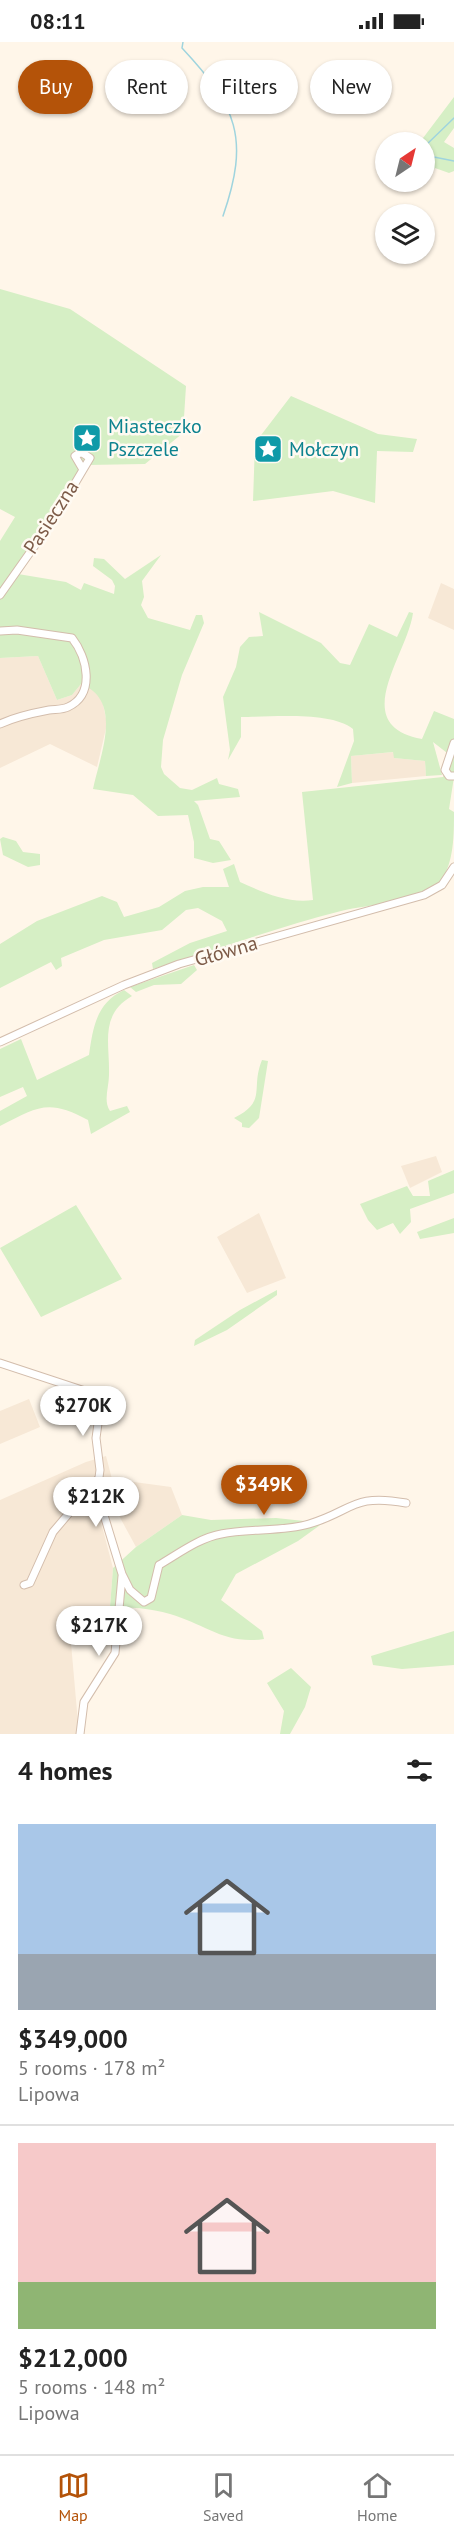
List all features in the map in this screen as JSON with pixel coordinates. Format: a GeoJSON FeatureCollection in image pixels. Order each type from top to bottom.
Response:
{"type":"FeatureCollection","features":[{"type":"Feature","properties":{"kind":"street","name":"Pasieczna"},"geometry":{"type":"LineString","coordinates":[[0,595],[55,517],[82,468]]}},
{"type":"Feature","properties":{"kind":"street"},"geometry":{"type":"LineString","coordinates":[[0,631],[17,630],[72,638],[84,660],[86,670],[84,690],[67,708],[13,718],[0,724]]}},
{"type":"Feature","properties":{"kind":"street"},"geometry":{"type":"LineString","coordinates":[[454,743],[445,770],[449,776],[454,776]]}},
{"type":"Feature","properties":{"kind":"street","name":"Główna"},"geometry":{"type":"LineString","coordinates":[[0,1042],[123,985],[179,964],[429,893],[442,885],[453,869]]}},
{"type":"Feature","properties":{"kind":"street"},"geometry":{"type":"LineString","coordinates":[[0,1363],[85,1392],[95,1399],[100,1409],[96,1438],[100,1470],[98,1479],[100,1502],[122,1574],[130,1590],[144,1602],[151,1598],[159,1565],[209,1538],[238,1531],[308,1525],[350,1504],[367,1499],[405,1503]]}},
{"type":"Feature","properties":{"kind":"street"},"geometry":{"type":"LineString","coordinates":[[24,1585],[30,1583],[58,1525],[98,1479]]}},
{"type":"Feature","properties":{"kind":"street"},"geometry":{"type":"LineString","coordinates":[[80,1734],[84,1702],[115,1653],[123,1594],[122,1574]]}},
{"type":"Feature","properties":{"kind":"shaded area"},"geometry":{"type":"Polygon","coordinates":[[[441,583],[454,589],[454,630],[428,618],[441,583]]]}},
{"type":"Feature","properties":{"kind":"shaded area"},"geometry":{"type":"Polygon","coordinates":[[[38,656],[57,700],[72,695],[81,684],[94,689],[102,699],[107,724],[97,767],[50,744],[0,768],[0,658],[38,656]]]}},
{"type":"Feature","properties":{"kind":"shaded area"},"geometry":{"type":"Polygon","coordinates":[[[394,752],[394,758],[425,761],[426,776],[352,783],[351,756],[394,752]]]}},
{"type":"Feature","properties":{"kind":"shaded area"},"geometry":{"type":"Polygon","coordinates":[[[436,1156],[442,1172],[410,1188],[401,1166],[436,1156]]]}},
{"type":"Feature","properties":{"kind":"shaded area"},"geometry":{"type":"Polygon","coordinates":[[[259,1213],[286,1278],[247,1293],[217,1237],[259,1213]]]}},
{"type":"Feature","properties":{"kind":"shaded area"},"geometry":{"type":"Polygon","coordinates":[[[29,1399],[40,1427],[0,1444],[0,1411],[29,1399]]]}},
{"type":"Feature","properties":{"kind":"shaded area"},"geometry":{"type":"Polygon","coordinates":[[[106,1456],[112,1479],[171,1487],[182,1515],[136,1547],[111,1501],[97,1507],[113,1568],[110,1607],[68,1609],[79,1734],[0,1734],[0,1500],[86,1462],[106,1456]]]}},
{"type":"Feature","properties":{"kind":"green space"},"geometry":{"type":"Polygon","coordinates":[[[454,97],[454,128],[444,142],[454,148],[454,171],[449,173],[435,168],[435,132],[428,132],[454,97]]]}},
{"type":"Feature","properties":{"kind":"green space"},"geometry":{"type":"Polygon","coordinates":[[[0,289],[70,309],[186,386],[183,433],[145,464],[87,465],[18,574],[66,582],[81,590],[84,583],[114,594],[115,586],[112,580],[93,566],[94,558],[104,559],[125,579],[161,555],[142,581],[144,597],[141,605],[148,618],[190,630],[196,615],[202,615],[204,623],[182,675],[163,740],[161,767],[164,774],[180,788],[192,790],[217,778],[219,784],[238,789],[240,797],[194,801],[198,805],[210,839],[219,841],[231,860],[213,863],[194,858],[194,842],[188,815],[158,816],[133,795],[93,789],[106,730],[106,716],[102,703],[94,692],[81,684],[72,695],[57,700],[38,656],[0,658],[0,541],[15,517],[0,509],[0,289]]]}},
{"type":"Feature","properties":{"kind":"green space"},"geometry":{"type":"Polygon","coordinates":[[[291,396],[378,434],[417,439],[413,452],[377,451],[375,503],[333,491],[253,501],[255,443],[291,396]]]}},
{"type":"Feature","properties":{"kind":"green space"},"geometry":{"type":"Polygon","coordinates":[[[259,612],[321,643],[340,663],[350,665],[369,624],[397,637],[409,612],[413,613],[409,630],[387,687],[385,704],[388,719],[400,731],[422,739],[434,711],[454,719],[454,777],[449,809],[454,812],[453,839],[449,865],[441,881],[421,894],[408,898],[317,917],[153,969],[152,963],[190,943],[227,931],[222,921],[198,908],[186,910],[162,930],[104,940],[61,958],[62,966],[56,970],[51,962],[0,988],[0,944],[37,921],[102,896],[117,902],[124,917],[159,907],[185,891],[203,887],[229,887],[223,869],[234,864],[240,882],[285,899],[313,900],[302,792],[443,777],[451,756],[433,742],[442,775],[426,776],[425,761],[394,758],[393,752],[351,756],[352,783],[337,787],[354,741],[353,729],[343,723],[316,717],[241,717],[241,737],[228,760],[230,750],[223,697],[236,667],[240,647],[249,637],[263,636],[259,612]]]}},
{"type":"Feature","properties":{"kind":"green space"},"geometry":{"type":"Polygon","coordinates":[[[3,837],[16,841],[23,852],[40,854],[40,865],[28,867],[3,855],[0,839],[3,837]]]}},
{"type":"Feature","properties":{"kind":"green space"},"geometry":{"type":"Polygon","coordinates":[[[194,965],[197,970],[181,984],[154,985],[136,992],[130,987],[194,965]]]}},
{"type":"Feature","properties":{"kind":"green space"},"geometry":{"type":"Polygon","coordinates":[[[124,990],[132,996],[115,1012],[108,1031],[107,1098],[110,1111],[127,1106],[130,1112],[91,1134],[88,1120],[63,1109],[52,1107],[34,1110],[0,1126],[0,1111],[27,1096],[23,1087],[0,1097],[0,1049],[21,1039],[37,1080],[89,1055],[94,1026],[102,1009],[115,995],[124,990]]]}},
{"type":"Feature","properties":{"kind":"green space"},"geometry":{"type":"Polygon","coordinates":[[[262,1060],[268,1061],[259,1118],[249,1128],[242,1127],[242,1123],[234,1118],[251,1106],[255,1100],[262,1060]]]}},
{"type":"Feature","properties":{"kind":"green space"},"geometry":{"type":"Polygon","coordinates":[[[454,1170],[454,1193],[410,1209],[411,1222],[400,1234],[393,1223],[377,1230],[368,1220],[360,1204],[407,1186],[413,1196],[430,1196],[428,1181],[454,1170]]]}},
{"type":"Feature","properties":{"kind":"green space"},"geometry":{"type":"Polygon","coordinates":[[[76,1205],[122,1279],[41,1317],[0,1248],[76,1205]]]}},
{"type":"Feature","properties":{"kind":"green space"},"geometry":{"type":"Polygon","coordinates":[[[454,1218],[454,1233],[420,1239],[417,1232],[454,1218]]]}},
{"type":"Feature","properties":{"kind":"green space"},"geometry":{"type":"Polygon","coordinates":[[[277,1290],[277,1295],[227,1330],[194,1346],[195,1340],[240,1310],[277,1290]]]}},
{"type":"Feature","properties":{"kind":"green space"},"geometry":{"type":"Polygon","coordinates":[[[182,1515],[211,1520],[276,1518],[323,1523],[298,1541],[236,1574],[221,1600],[262,1631],[264,1639],[250,1640],[226,1636],[155,1610],[110,1607],[113,1568],[136,1547],[182,1515]]]}},
{"type":"Feature","properties":{"kind":"green space"},"geometry":{"type":"Polygon","coordinates":[[[454,1631],[454,1665],[402,1669],[373,1665],[371,1656],[454,1631]]]}},
{"type":"Feature","properties":{"kind":"green space"},"geometry":{"type":"Polygon","coordinates":[[[291,1668],[311,1687],[305,1707],[290,1734],[280,1734],[284,1711],[267,1683],[291,1668]]]}},
{"type":"Feature","properties":{"kind":"waterway"},"geometry":{"type":"LineString","coordinates":[[183,42],[182,48],[215,88],[233,125],[236,165],[223,216]]}},
{"type":"Feature","properties":{"kind":"waterway"},"geometry":{"type":"LineString","coordinates":[[435,136],[454,118]]}},
{"type":"Feature","properties":{"kind":"waterway"},"geometry":{"type":"LineString","coordinates":[[435,157],[454,161]]}},
{"type":"Feature","properties":{"kind":"place","name":"Miasteczko Pszczele"},"geometry":{"type":"Point","coordinates":[87,438]}},
{"type":"Feature","properties":{"kind":"place","name":"Mołczyn"},"geometry":{"type":"Point","coordinates":[268,449]}}]}
